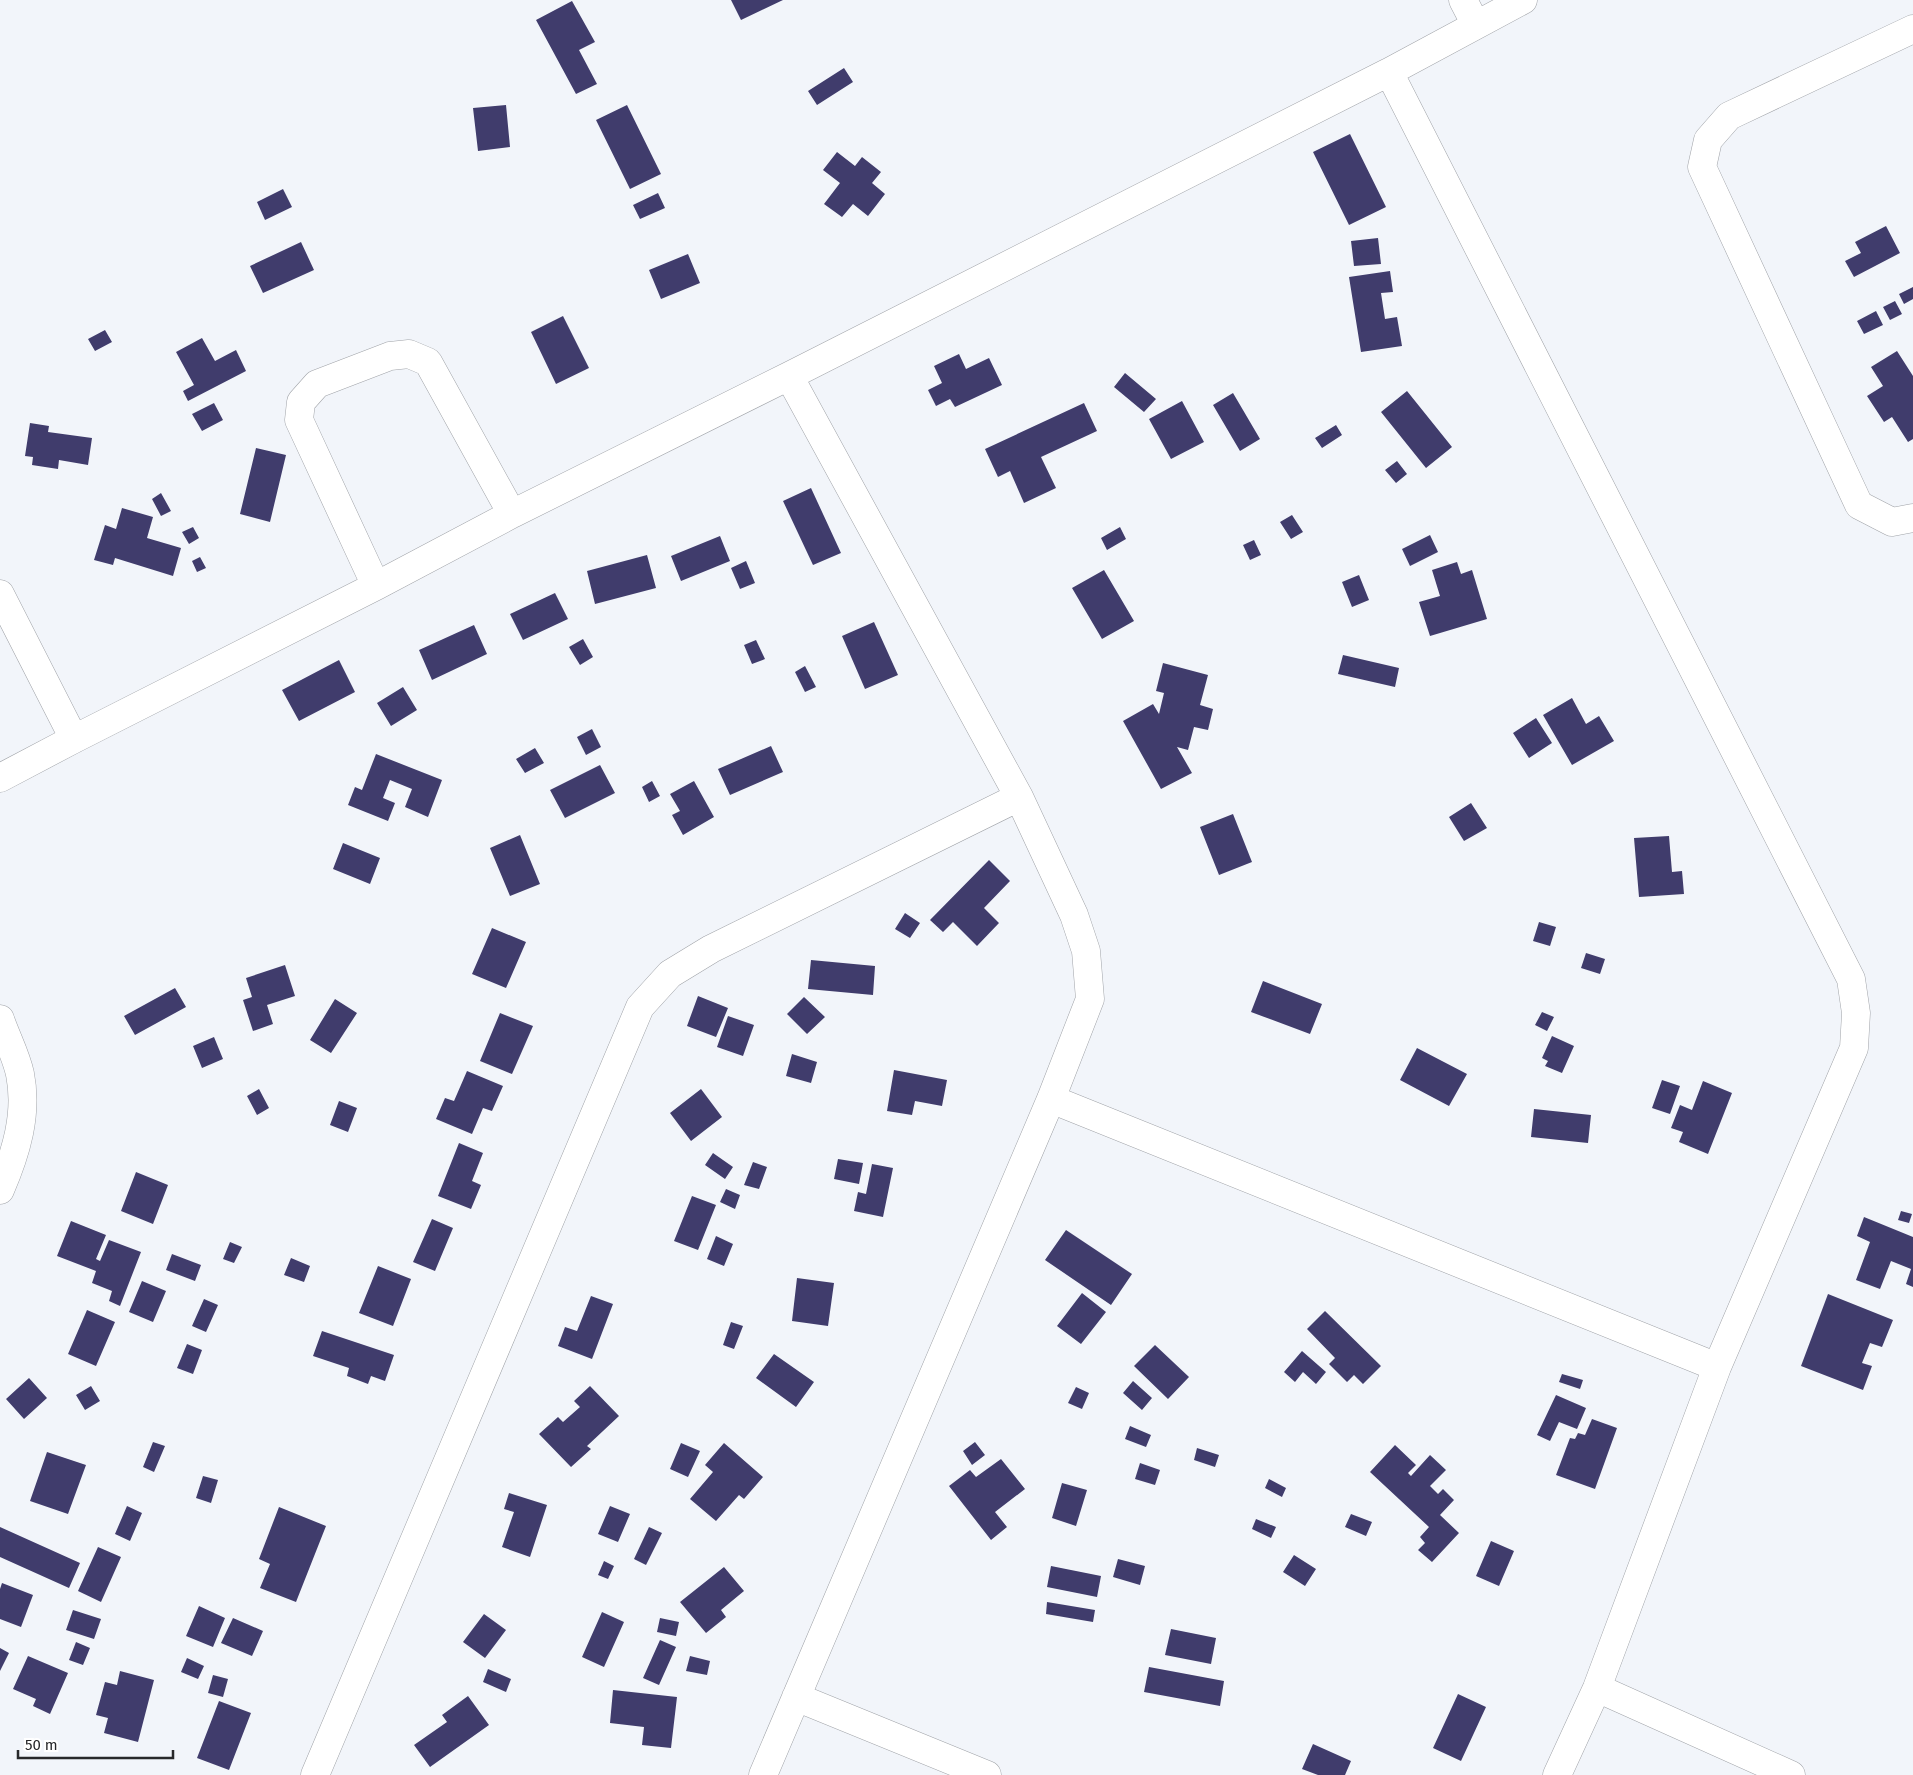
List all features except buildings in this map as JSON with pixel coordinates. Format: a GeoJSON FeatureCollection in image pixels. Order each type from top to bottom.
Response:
{"type":"FeatureCollection","features":[{"type":"Feature","properties":{"kind":"street"},"geometry":{"type":"LineString","coordinates":[[1463,0],[1476,25]]}},
{"type":"Feature","properties":{"kind":"street"},"geometry":{"type":"LineString","coordinates":[[0,778],[376,586],[512,514],[1388,72],[1523,0]]}},
{"type":"Feature","properties":{"kind":"street"},"geometry":{"type":"LineString","coordinates":[[1913,29],[1729,116],[1708,140],[1702,167],[1859,505],[1892,522],[1913,518]]}},
{"type":"Feature","properties":{"kind":"street"},"geometry":{"type":"LineString","coordinates":[[1388,72],[1851,979],[1856,1013],[1854,1048],[1717,1367],[1597,1688],[1557,1775]]}},
{"type":"Feature","properties":{"kind":"street"},"geometry":{"type":"LineString","coordinates":[[376,586],[299,420],[300,402],[317,384],[390,356],[409,354],[428,362],[512,514]]}},
{"type":"Feature","properties":{"kind":"street"},"geometry":{"type":"LineString","coordinates":[[763,1775],[1051,1099],[1090,999],[1086,951],[1074,915],[1019,797],[788,376]]}},
{"type":"Feature","properties":{"kind":"street"},"geometry":{"type":"LineString","coordinates":[[0,594],[74,739]]}},
{"type":"Feature","properties":{"kind":"street"},"geometry":{"type":"LineString","coordinates":[[315,1775],[640,1007],[670,974],[711,949],[1019,797]]}},
{"type":"Feature","properties":{"kind":"street"},"geometry":{"type":"LineString","coordinates":[[0,1019],[20,1073],[23,1118],[9,1169],[0,1190]]}},
{"type":"Feature","properties":{"kind":"street"},"geometry":{"type":"LineString","coordinates":[[1051,1099],[1717,1367]]}},
{"type":"Feature","properties":{"kind":"street"},"geometry":{"type":"LineString","coordinates":[[1597,1688],[1791,1775]]}},
{"type":"Feature","properties":{"kind":"street"},"geometry":{"type":"LineString","coordinates":[[796,1697],[987,1775]]}}]}
